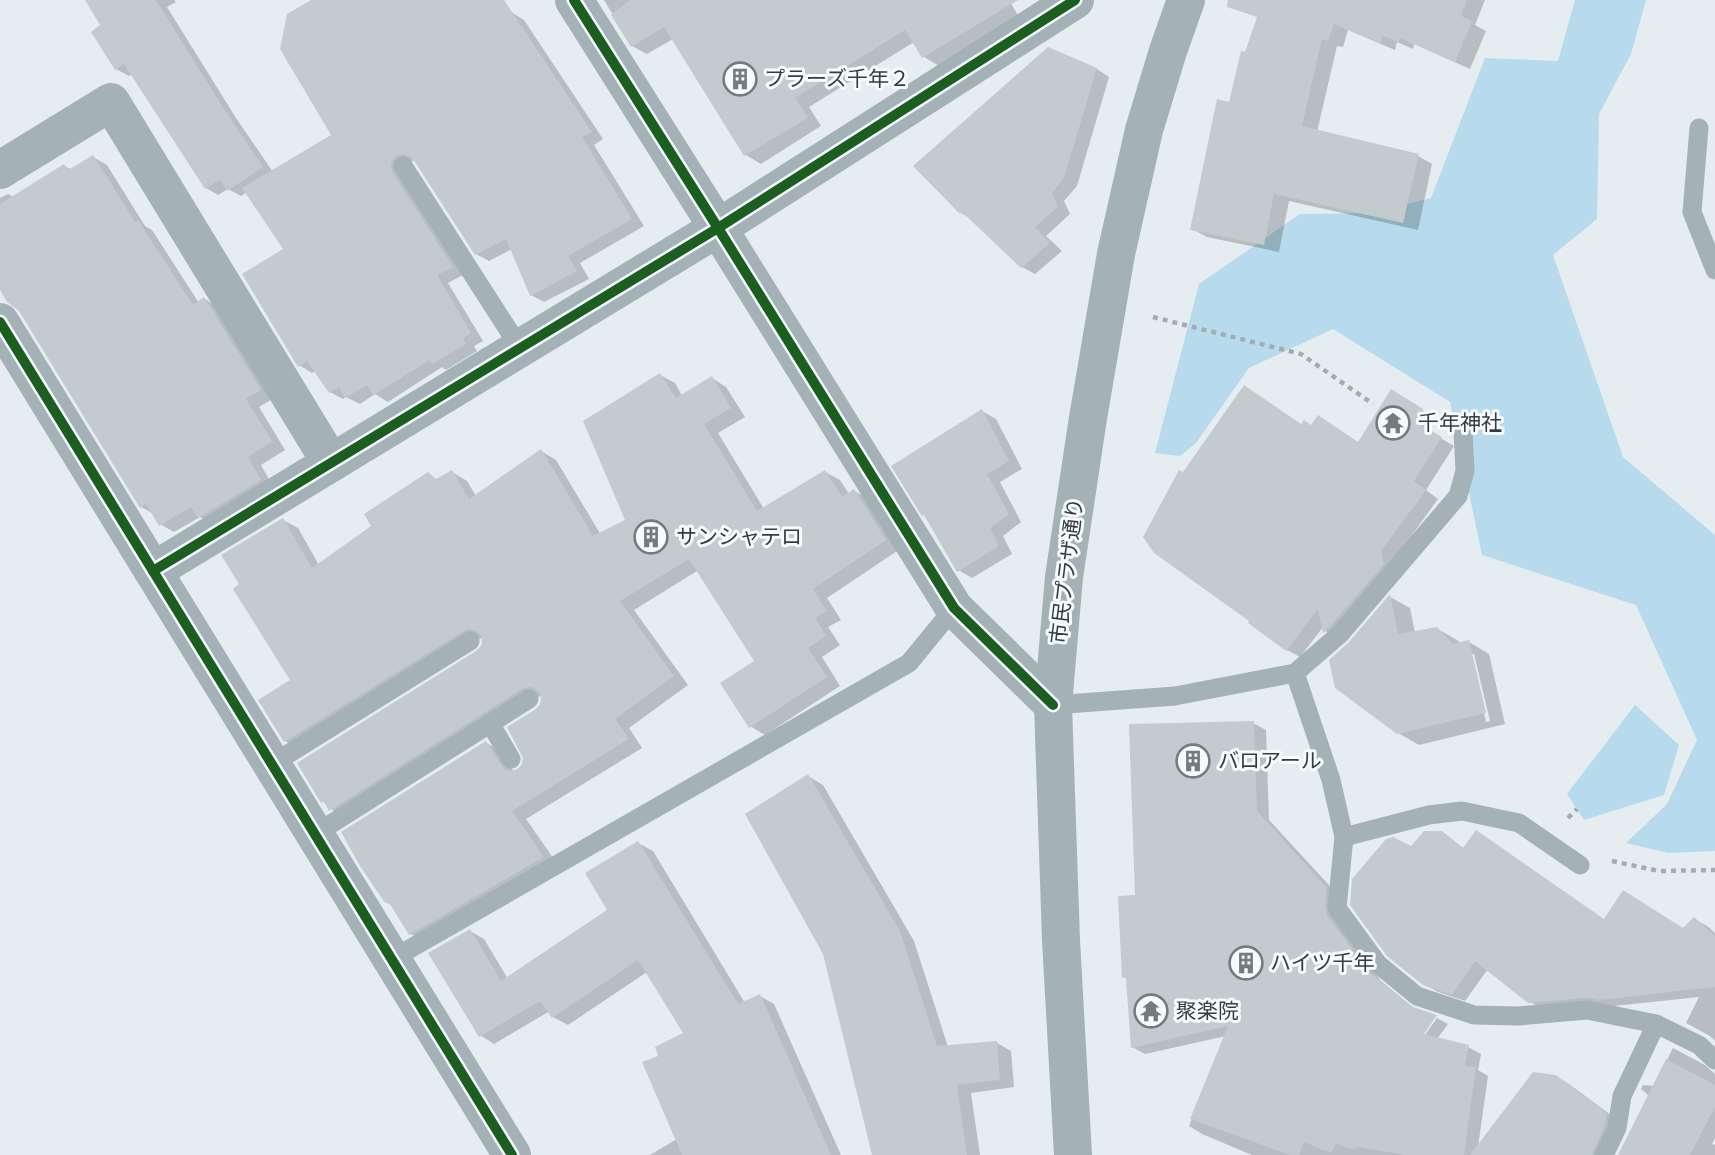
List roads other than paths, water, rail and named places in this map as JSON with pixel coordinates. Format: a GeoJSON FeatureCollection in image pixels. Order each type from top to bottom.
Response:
{"type":"FeatureCollection","features":[{"type":"Feature","properties":{"kind":"main road","name":"市民プラザ通り"},"geometry":{"type":"LineString","coordinates":[[1073,1155],[1061,940],[1053,705],[1064,577],[1116,254],[1144,130],[1186,0]]}},
{"type":"Feature","properties":{"kind":"street"},"geometry":{"type":"LineString","coordinates":[[153,571],[718,228],[1075,0]]}},
{"type":"Feature","properties":{"kind":"street"},"geometry":{"type":"LineString","coordinates":[[583,3],[718,228],[954,608],[1053,705]]}},
{"type":"Feature","properties":{"kind":"street"},"geometry":{"type":"LineString","coordinates":[[0,170],[111,102],[331,463]]}},
{"type":"Feature","properties":{"kind":"street"},"geometry":{"type":"LineString","coordinates":[[0,322],[512,1155]]}},
{"type":"Feature","properties":{"kind":"lane"},"geometry":{"type":"LineString","coordinates":[[1699,128],[1692,212],[1715,270]]}},
{"type":"Feature","properties":{"kind":"lane"},"geometry":{"type":"LineString","coordinates":[[403,166],[520,348]]}},
{"type":"Feature","properties":{"kind":"lane"},"geometry":{"type":"LineString","coordinates":[[1053,705],[1175,696],[1295,673],[1340,634],[1458,496],[1465,471],[1463,431]]}},
{"type":"Feature","properties":{"kind":"lane"},"geometry":{"type":"LineString","coordinates":[[392,959],[909,663],[954,608]]}},
{"type":"Feature","properties":{"kind":"lane"},"geometry":{"type":"LineString","coordinates":[[272,764],[470,641]]}},
{"type":"Feature","properties":{"kind":"lane"},"geometry":{"type":"LineString","coordinates":[[1295,673],[1331,780],[1343,837],[1337,908],[1378,964],[1417,996],[1475,1015],[1519,1016],[1587,1010],[1656,1024],[1699,1045],[1715,1060]]}},
{"type":"Feature","properties":{"kind":"lane"},"geometry":{"type":"LineString","coordinates":[[315,834],[529,699]]}},
{"type":"Feature","properties":{"kind":"lane"},"geometry":{"type":"LineString","coordinates":[[490,723],[511,759]]}},
{"type":"Feature","properties":{"kind":"lane"},"geometry":{"type":"LineString","coordinates":[[1343,837],[1429,814],[1462,811],[1518,822],[1580,865]]}},
{"type":"Feature","properties":{"kind":"lane"},"geometry":{"type":"LineString","coordinates":[[1604,1155],[1618,1128],[1622,1096],[1656,1024]]}},
{"type":"Feature","properties":{"kind":"place","name":"プラーズ千年２"},"geometry":{"type":"Point","coordinates":[740,79]}},
{"type":"Feature","properties":{"kind":"place","name":"千年神社"},"geometry":{"type":"Point","coordinates":[1393,423]}},
{"type":"Feature","properties":{"kind":"place","name":"サンシャテロ"},"geometry":{"type":"Point","coordinates":[651,537]}},
{"type":"Feature","properties":{"kind":"place","name":"バロアール"},"geometry":{"type":"Point","coordinates":[1193,761]}},
{"type":"Feature","properties":{"kind":"place","name":"ハイツ千年"},"geometry":{"type":"Point","coordinates":[1246,963]}},
{"type":"Feature","properties":{"kind":"place","name":"聚楽院"},"geometry":{"type":"Point","coordinates":[1151,1011]}}]}
